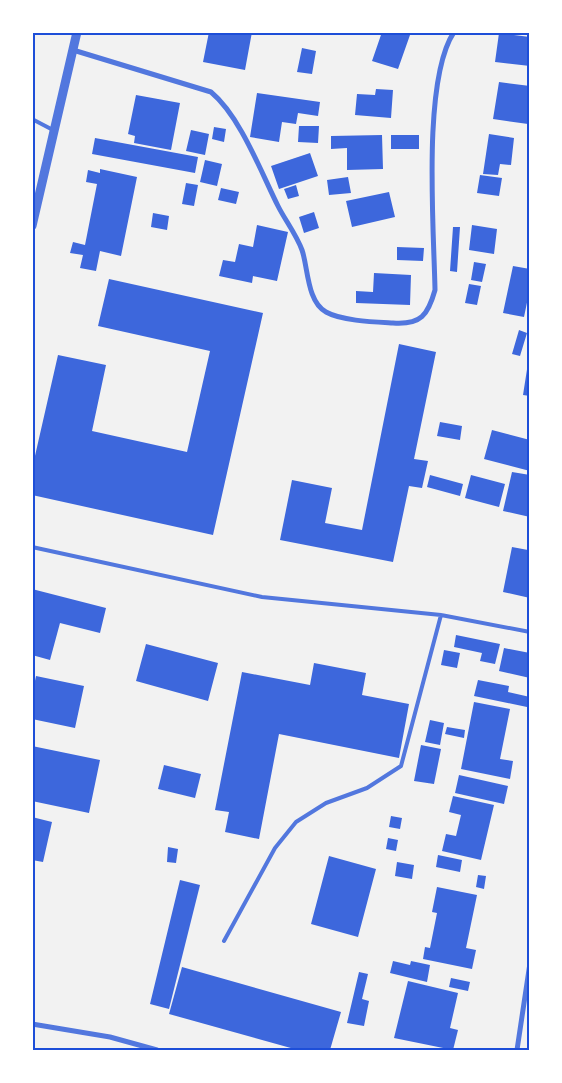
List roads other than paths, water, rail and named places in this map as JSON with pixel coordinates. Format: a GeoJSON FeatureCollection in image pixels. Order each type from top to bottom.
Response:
{"type":"FeatureCollection","features":[{"type":"Feature","properties":{"kind":"street"},"geometry":{"type":"LineString","coordinates":[[32,226],[77,32]]}},
{"type":"Feature","properties":{"kind":"street"},"geometry":{"type":"LineString","coordinates":[[72,50],[211,92],[222,102],[252,151],[301,249],[314,297],[319,306],[325,312],[336,315],[372,322],[405,324],[416,321],[429,311],[435,290],[433,132],[440,68],[448,43],[454,32]]}},
{"type":"Feature","properties":{"kind":"street"},"geometry":{"type":"LineString","coordinates":[[517,1050],[530,963]]}},
{"type":"Feature","properties":{"kind":"street"},"geometry":{"type":"LineString","coordinates":[[32,1024],[110,1037],[157,1050]]}},
{"type":"Feature","properties":{"kind":"lane"},"geometry":{"type":"LineString","coordinates":[[32,119],[54,131]]}},
{"type":"Feature","properties":{"kind":"lane"},"geometry":{"type":"LineString","coordinates":[[32,547],[262,597],[441,615],[530,632]]}},
{"type":"Feature","properties":{"kind":"lane"},"geometry":{"type":"LineString","coordinates":[[224,941],[275,848],[296,822],[326,803],[367,788],[401,766],[441,615]]}}]}
